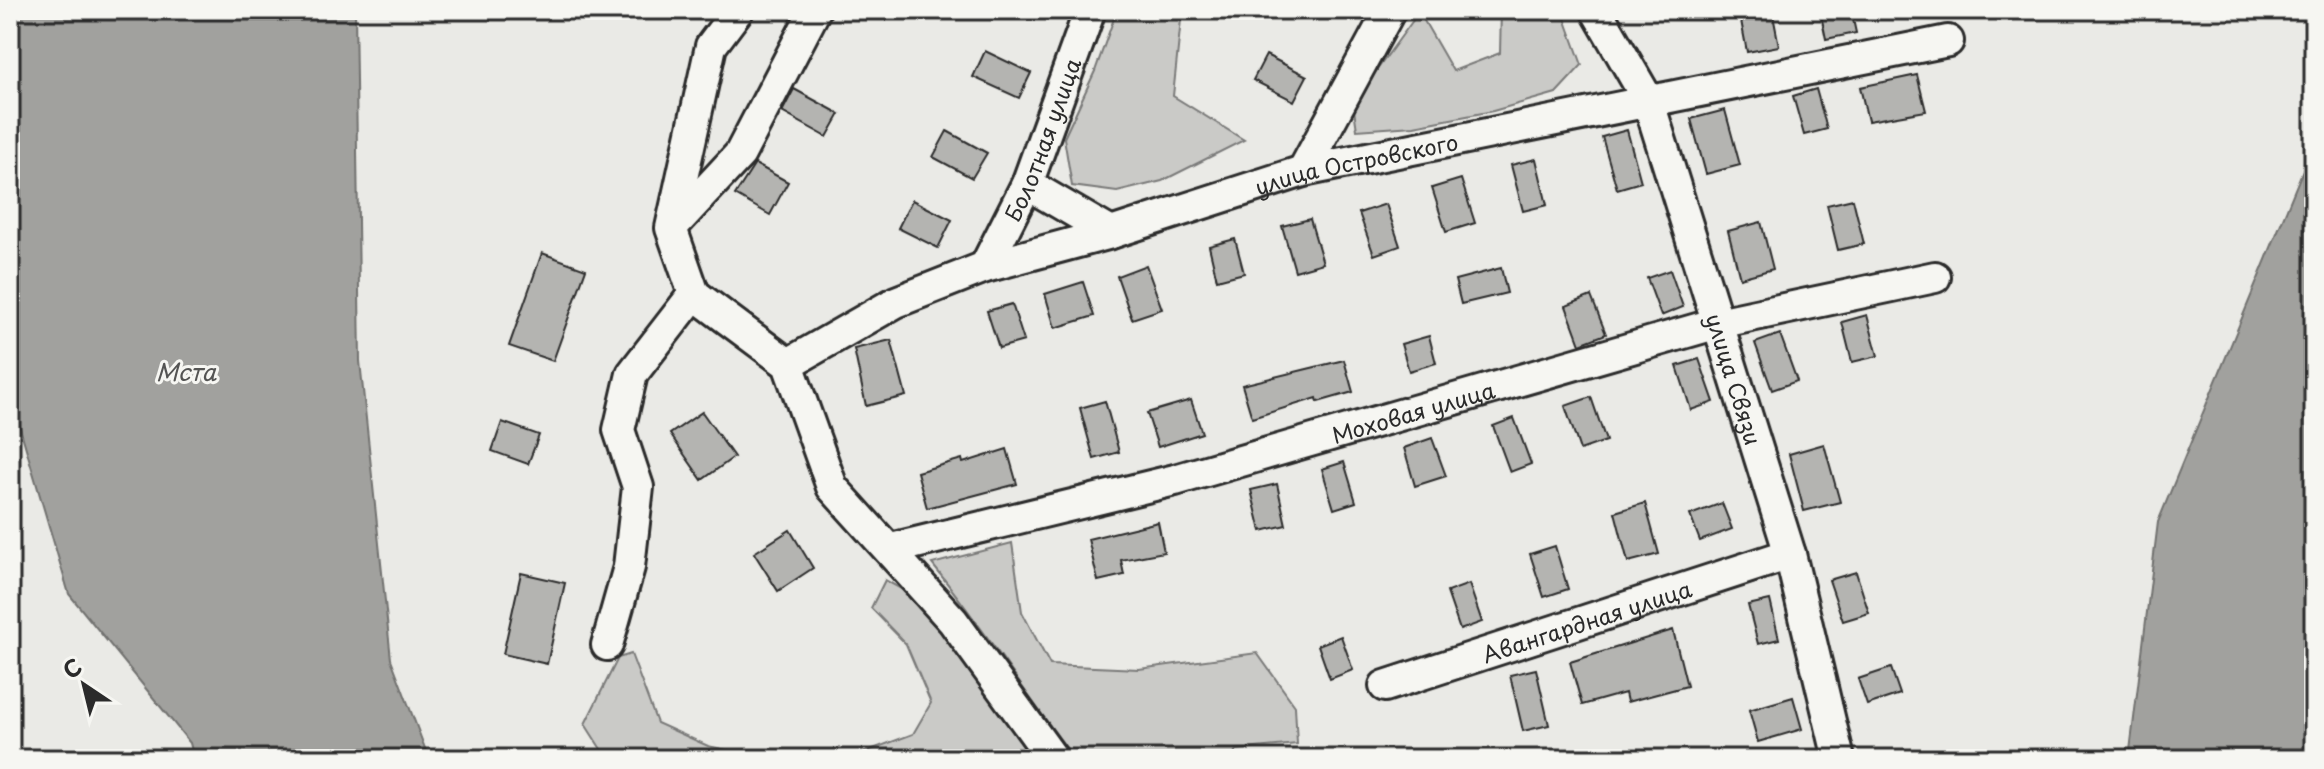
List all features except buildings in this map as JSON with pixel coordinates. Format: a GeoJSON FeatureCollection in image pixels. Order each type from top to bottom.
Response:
{"type":"FeatureCollection","features":[{"type":"Feature","properties":{"kind":"street"},"geometry":{"type":"LineString","coordinates":[[738,10],[711,46],[671,228],[694,294],[788,364],[832,487],[953,621],[1053,759]]}},
{"type":"Feature","properties":{"kind":"street"},"geometry":{"type":"LineString","coordinates":[[671,228],[740,154],[815,10]]}},
{"type":"Feature","properties":{"kind":"street","name":"Болотная улица"},"geometry":{"type":"LineString","coordinates":[[985,267],[1027,184],[1090,10]]}},
{"type":"Feature","properties":{"kind":"street"},"geometry":{"type":"LineString","coordinates":[[1303,171],[1390,10]]}},
{"type":"Feature","properties":{"kind":"street","name":"улица Связи"},"geometry":{"type":"LineString","coordinates":[[1596,10],[1648,100],[1790,554],[1839,759]]}},
{"type":"Feature","properties":{"kind":"street","name":"улица Островского"},"geometry":{"type":"LineString","coordinates":[[788,364],[896,302],[985,267],[1111,233],[1303,171],[1948,41]]}},
{"type":"Feature","properties":{"kind":"street"},"geometry":{"type":"LineString","coordinates":[[1027,184],[1111,233]]}},
{"type":"Feature","properties":{"kind":"street","name":"Моховая улица"},"geometry":{"type":"LineString","coordinates":[[891,549],[1175,480],[1718,323],[1935,277]]}},
{"type":"Feature","properties":{"kind":"street"},"geometry":{"type":"LineString","coordinates":[[607,645],[629,567],[638,487],[619,430],[632,374],[694,294]]}},
{"type":"Feature","properties":{"kind":"street","name":"Авангардная улица"},"geometry":{"type":"LineString","coordinates":[[1385,686],[1790,554]]}},
{"type":"Feature","properties":{"kind":"shaded area"},"geometry":{"type":"Polygon","coordinates":[[[1117,10],[1182,10],[1173,96],[1244,140],[1162,181],[1117,192],[1072,186],[1064,138],[1095,71],[1117,10]]]}},
{"type":"Feature","properties":{"kind":"shaded area"},"geometry":{"type":"Polygon","coordinates":[[[1501,10],[1562,10],[1582,65],[1556,93],[1493,111],[1414,126],[1357,130],[1353,103],[1419,12],[1453,71],[1500,53],[1501,10]]]}},
{"type":"Feature","properties":{"kind":"shaded area"},"geometry":{"type":"Polygon","coordinates":[[[1012,543],[1022,612],[1050,665],[1139,669],[1257,653],[1295,706],[1297,744],[1236,750],[1231,759],[1075,759],[932,564],[1012,543]]]}},
{"type":"Feature","properties":{"kind":"shaded area"},"geometry":{"type":"Polygon","coordinates":[[[885,580],[914,596],[1041,759],[831,759],[849,758],[913,734],[931,703],[906,644],[871,608],[885,580]]]}},
{"type":"Feature","properties":{"kind":"shaded area"},"geometry":{"type":"Polygon","coordinates":[[[631,654],[657,723],[708,746],[769,759],[606,757],[585,724],[618,658],[631,654]]]}},
{"type":"Feature","properties":{"kind":"water","name":"Мста"},"geometry":{"type":"Polygon","coordinates":[[[10,10],[355,10],[360,361],[391,659],[429,759],[194,759],[190,743],[69,594],[10,394],[10,10]]]}},
{"type":"Feature","properties":{"kind":"water"},"geometry":{"type":"Polygon","coordinates":[[[2314,143],[2314,759],[2129,759],[2158,522],[2314,143]]]}}]}
